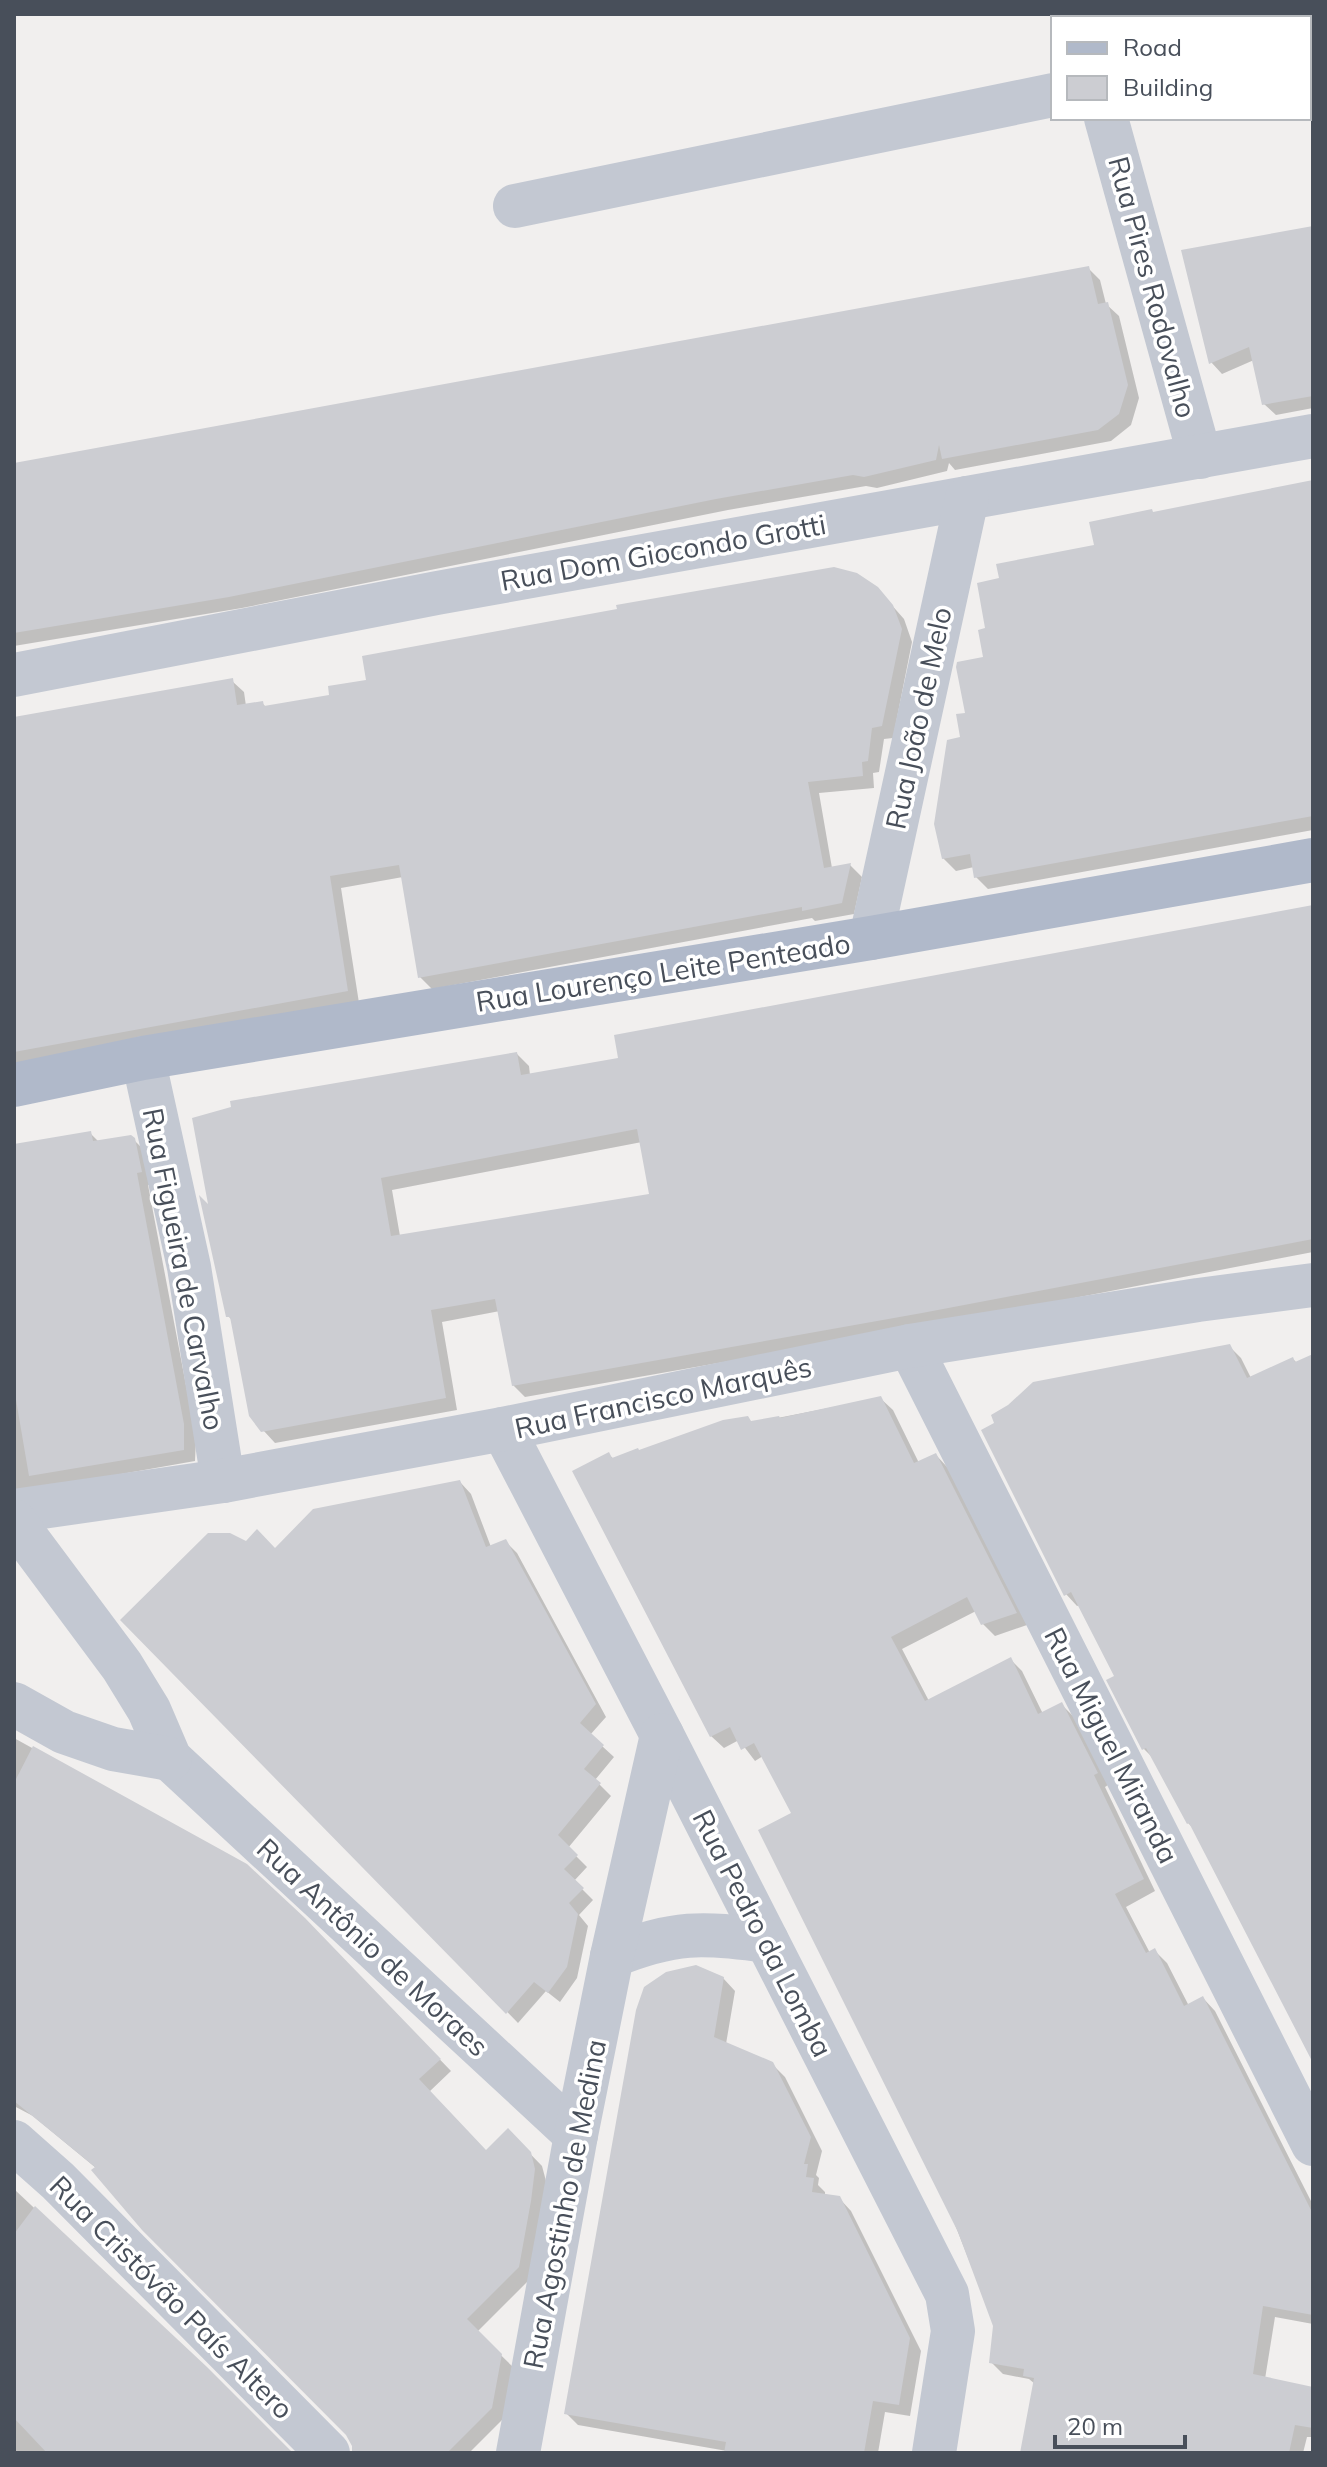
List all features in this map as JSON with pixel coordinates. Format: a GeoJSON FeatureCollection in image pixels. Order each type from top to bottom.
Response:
{"type":"FeatureCollection","features":[{"type":"Feature","properties":{"kind":"main road","name":"Rua Lourenço Leite Penteado"},"geometry":{"type":"LineString","coordinates":[[14,1085],[143,1058],[871,938],[1313,860]]}},
{"type":"Feature","properties":{"kind":"street"},"geometry":{"type":"LineString","coordinates":[[515,206],[1051,95]]}},
{"type":"Feature","properties":{"kind":"street","name":"Rua Pires Rodovalho"},"geometry":{"type":"LineString","coordinates":[[1107,120],[1200,457]]}},
{"type":"Feature","properties":{"kind":"street","name":"Rua Dom Giocondo Grotti"},"geometry":{"type":"LineString","coordinates":[[14,675],[437,593],[1313,436]]}},
{"type":"Feature","properties":{"kind":"street","name":"Rua João de Melo"},"geometry":{"type":"LineString","coordinates":[[871,938],[967,498]]}},
{"type":"Feature","properties":{"kind":"street","name":"Rua Figueira de Carvalho"},"geometry":{"type":"LineString","coordinates":[[143,1058],[189,1267],[223,1481]]}},
{"type":"Feature","properties":{"kind":"street","name":"Rua Francisco Marquês"},"geometry":{"type":"LineString","coordinates":[[14,1511],[223,1481],[503,1429],[910,1346],[1313,1285]]}},
{"type":"Feature","properties":{"kind":"street","name":"Rua Miguel Miranda"},"geometry":{"type":"LineString","coordinates":[[910,1346],[1313,2144]]}},
{"type":"Feature","properties":{"kind":"street","name":"Rua Pedro da Lomba"},"geometry":{"type":"LineString","coordinates":[[503,1429],[947,2294],[953,2331],[934,2453]]}},
{"type":"Feature","properties":{"kind":"street","name":"Rua Antônio de Moraes"},"geometry":{"type":"LineString","coordinates":[[14,1521],[122,1666],[149,1710],[170,1759],[576,2135]]}},
{"type":"Feature","properties":{"kind":"street"},"geometry":{"type":"LineString","coordinates":[[14,1704],[64,1732],[101,1745],[170,1759]]}},
{"type":"Feature","properties":{"kind":"street","name":"Rua Agostinho de Medina"},"geometry":{"type":"LineString","coordinates":[[518,2453],[576,2135],[612,1956],[662,1735]]}},
{"type":"Feature","properties":{"kind":"street"},"geometry":{"type":"LineString","coordinates":[[612,1956],[645,1942],[680,1934],[722,1934],[767,1941]]}},
{"type":"Feature","properties":{"kind":"street","name":"Rua Cristóvão País Altero"},"geometry":{"type":"LineString","coordinates":[[14,2142],[58,2181],[328,2453]]}},
{"type":"Feature","properties":{"kind":"building"},"geometry":{"type":"Polygon","coordinates":[[[1313,226],[1313,396],[1262,405],[1249,347],[1209,364],[1181,250],[1313,226]]]}},
{"type":"Feature","properties":{"kind":"building"},"geometry":{"type":"Polygon","coordinates":[[[1089,266],[1098,304],[1108,302],[1128,385],[1119,414],[1098,430],[942,459],[939,445],[936,460],[864,477],[853,475],[716,499],[229,597],[14,633],[14,463],[1089,266]]]}},
{"type":"Feature","properties":{"kind":"building"},"geometry":{"type":"Polygon","coordinates":[[[1313,480],[1313,816],[974,878],[970,854],[942,859],[934,824],[947,740],[960,737],[956,714],[965,713],[957,662],[983,657],[978,630],[985,628],[977,583],[999,578],[996,564],[1094,545],[1089,522],[1313,480]]]}},
{"type":"Feature","properties":{"kind":"building"},"geometry":{"type":"Polygon","coordinates":[[[834,567],[857,573],[878,587],[893,605],[902,629],[882,726],[872,728],[868,761],[862,762],[863,776],[808,782],[824,868],[851,863],[842,903],[802,911],[802,907],[418,978],[399,865],[330,876],[348,991],[14,1052],[14,717],[233,678],[237,705],[263,701],[264,706],[329,695],[328,686],[366,680],[362,656],[617,609],[616,605],[834,567]]]}},
{"type":"Feature","properties":{"kind":"building"},"geometry":{"type":"Polygon","coordinates":[[[1313,905],[1313,1239],[512,1386],[495,1299],[431,1310],[446,1398],[261,1432],[249,1416],[230,1317],[226,1317],[199,1195],[208,1204],[192,1118],[231,1107],[230,1101],[517,1052],[521,1075],[618,1058],[614,1035],[1313,905]],[[637,1129],[381,1178],[391,1236],[649,1194],[637,1129]]]}},
{"type":"Feature","properties":{"kind":"building"},"geometry":{"type":"Polygon","coordinates":[[[91,1131],[93,1141],[131,1135],[135,1138],[142,1172],[137,1173],[184,1424],[184,1450],[29,1476],[14,1388],[14,1144],[91,1131]]]}},
{"type":"Feature","properties":{"kind":"building"},"geometry":{"type":"Polygon","coordinates":[[[1230,1344],[1247,1378],[1293,1357],[1295,1362],[1313,1354],[1313,2063],[1189,1823],[1146,1748],[1142,1750],[1106,1680],[1114,1676],[1071,1592],[1064,1596],[981,1430],[994,1423],[991,1415],[1008,1405],[1033,1382],[1230,1344]]]}},
{"type":"Feature","properties":{"kind":"building"},"geometry":{"type":"Polygon","coordinates":[[[881,1396],[914,1463],[936,1453],[1017,1613],[981,1625],[967,1597],[891,1637],[925,1701],[1011,1657],[1038,1714],[1062,1702],[1098,1773],[1094,1775],[1144,1879],[1115,1894],[1146,1953],[1155,1948],[1184,2006],[1203,1996],[1313,2214],[1313,2315],[1263,2306],[1253,2374],[1313,2387],[1313,2428],[1295,2425],[1289,2453],[1020,2453],[1034,2378],[1023,2376],[1024,2369],[989,2363],[993,2326],[958,2232],[758,1830],[791,1813],[754,1743],[741,1750],[730,1727],[710,1737],[572,1471],[609,1452],[612,1458],[723,1420],[748,1416],[751,1421],[780,1418],[881,1396]]]}},
{"type":"Feature","properties":{"kind":"building"},"geometry":{"type":"Polygon","coordinates":[[[460,1480],[486,1547],[506,1539],[545,1610],[596,1704],[580,1723],[604,1745],[584,1769],[601,1783],[558,1835],[578,1855],[564,1869],[584,1888],[569,1903],[578,1914],[567,1967],[548,1993],[534,1982],[506,2014],[120,1620],[208,1533],[230,1533],[246,1541],[257,1529],[275,1548],[313,1509],[460,1480]]]}},
{"type":"Feature","properties":{"kind":"building"},"geometry":{"type":"Polygon","coordinates":[[[33,1746],[247,1864],[305,1918],[441,2059],[419,2079],[486,2150],[508,2128],[531,2152],[535,2169],[519,2267],[467,2319],[502,2354],[492,2408],[447,2453],[352,2453],[346,2435],[142,2230],[91,2170],[95,2167],[14,2101],[14,1783],[33,1746]]]}},
{"type":"Feature","properties":{"kind":"building"},"geometry":{"type":"Polygon","coordinates":[[[696,1965],[724,1977],[714,2037],[773,2062],[811,2137],[804,2164],[808,2164],[806,2177],[814,2178],[812,2192],[840,2196],[910,2338],[899,2405],[873,2401],[864,2453],[724,2453],[726,2442],[564,2414],[636,2010],[644,1987],[666,1972],[696,1965]]]}},
{"type":"Feature","properties":{"kind":"building"},"geometry":{"type":"Polygon","coordinates":[[[35,2206],[207,2367],[293,2453],[47,2453],[14,2418],[14,2234],[35,2206]]]}}]}
